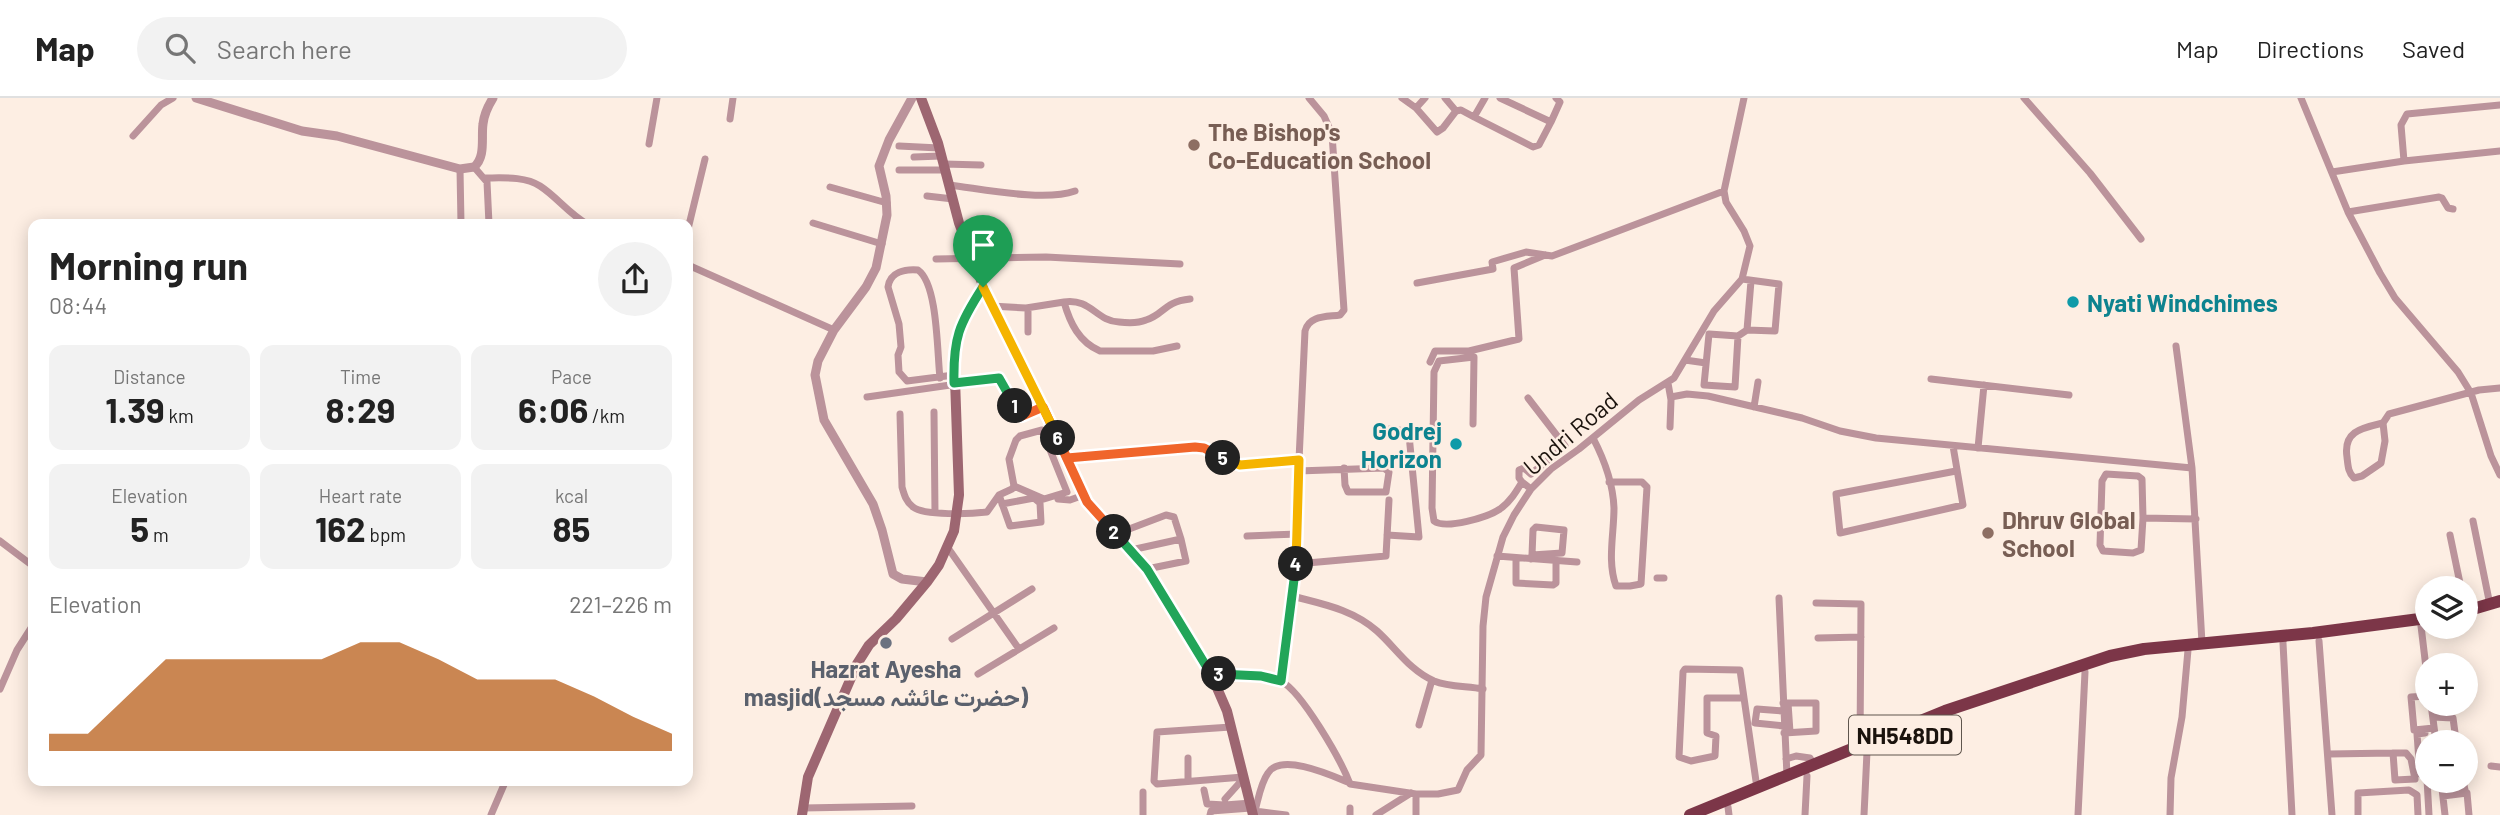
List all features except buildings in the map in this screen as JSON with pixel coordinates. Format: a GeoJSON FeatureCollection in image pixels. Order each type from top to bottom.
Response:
{"type":"FeatureCollection","features":[{"type":"Feature","properties":{"kind":"highway"},"geometry":{"type":"LineString","coordinates":[[2478,609],[2497,605]]}},
{"type":"Feature","properties":{"kind":"highway"},"geometry":{"type":"LineString","coordinates":[[2478,612],[2497,605]]}},
{"type":"Feature","properties":{"kind":"highway","name":"NH548DD"},"geometry":{"type":"LineString","coordinates":[[1863,749],[1944,711],[2110,656],[2144,649],[2415,623]]}},
{"type":"Feature","properties":{"kind":"highway","name":"NH548DD"},"geometry":{"type":"LineString","coordinates":[[1708,815],[1728,811],[1810,771],[1954,715],[2141,655],[2319,641],[2415,624]]}},
{"type":"Feature","properties":{"kind":"highway","name":"NH548DD"},"geometry":{"type":"LineString","coordinates":[[1690,815],[1787,776],[1810,771]]}},
{"type":"Feature","properties":{"kind":"main road"},"geometry":{"type":"LineString","coordinates":[[921,98],[972,257],[991,306],[1084,495],[1094,511],[1147,569],[1211,674],[1223,700],[1253,810]]}},
{"type":"Feature","properties":{"kind":"main road"},"geometry":{"type":"LineString","coordinates":[[802,811],[808,777],[857,664],[869,645],[896,619],[927,582],[948,548],[958,513],[954,379],[956,337],[983,287]]}},
{"type":"Feature","properties":{"kind":"street"},"geometry":{"type":"LineString","coordinates":[[133,136],[162,105],[173,98]]}},
{"type":"Feature","properties":{"kind":"street"},"geometry":{"type":"LineString","coordinates":[[195,98],[302,131],[337,136],[460,169],[474,167],[481,158],[483,124],[493,98]]}},
{"type":"Feature","properties":{"kind":"street"},"geometry":{"type":"LineString","coordinates":[[649,144],[657,98]]}},
{"type":"Feature","properties":{"kind":"street"},"geometry":{"type":"LineString","coordinates":[[730,119],[733,98]]}},
{"type":"Feature","properties":{"kind":"street"},"geometry":{"type":"LineString","coordinates":[[912,98],[879,166],[887,203],[882,244],[870,281],[834,330],[818,361],[815,375],[824,420],[869,495],[882,530],[893,574],[902,579],[927,582]]}},
{"type":"Feature","properties":{"kind":"street"},"geometry":{"type":"LineString","coordinates":[[1281,681],[1296,564],[1306,325],[1313,319],[1340,315],[1345,310],[1332,134],[1324,116],[1309,98]]}},
{"type":"Feature","properties":{"kind":"street"},"geometry":{"type":"LineString","coordinates":[[1402,98],[1416,108],[1437,132],[1456,111],[1461,110],[1533,147],[1539,145],[1551,122],[1560,102],[1556,98]]}},
{"type":"Feature","properties":{"kind":"street"},"geometry":{"type":"LineString","coordinates":[[1416,108],[1425,98]]}},
{"type":"Feature","properties":{"kind":"street"},"geometry":{"type":"LineString","coordinates":[[1445,98],[1456,111]]}},
{"type":"Feature","properties":{"kind":"street"},"geometry":{"type":"LineString","coordinates":[[1474,117],[1485,98]]}},
{"type":"Feature","properties":{"kind":"street"},"geometry":{"type":"LineString","coordinates":[[1500,98],[1551,122]]}},
{"type":"Feature","properties":{"kind":"street"},"geometry":{"type":"LineString","coordinates":[[1417,283],[1493,269],[1492,262],[1526,252],[1552,256],[1724,191],[1744,98]]}},
{"type":"Feature","properties":{"kind":"street"},"geometry":{"type":"LineString","coordinates":[[2024,98],[2090,173],[2141,239]]}},
{"type":"Feature","properties":{"kind":"street"},"geometry":{"type":"LineString","coordinates":[[2301,98],[2348,212],[2395,298],[2458,372],[2471,393],[2491,456],[2500,475]]}},
{"type":"Feature","properties":{"kind":"street"},"geometry":{"type":"LineString","coordinates":[[2403,161],[2401,125],[2407,114],[2500,105]]}},
{"type":"Feature","properties":{"kind":"street"},"geometry":{"type":"LineString","coordinates":[[899,146],[942,159]]}},
{"type":"Feature","properties":{"kind":"street"},"geometry":{"type":"LineString","coordinates":[[2332,172],[2403,161],[2500,151]]}},
{"type":"Feature","properties":{"kind":"street"},"geometry":{"type":"LineString","coordinates":[[914,157],[981,165]]}},
{"type":"Feature","properties":{"kind":"street"},"geometry":{"type":"LineString","coordinates":[[690,219],[705,159]]}},
{"type":"Feature","properties":{"kind":"street"},"geometry":{"type":"LineString","coordinates":[[899,170],[942,159]]}},
{"type":"Feature","properties":{"kind":"street"},"geometry":{"type":"LineString","coordinates":[[474,167],[485,178],[488,188],[489,219]]}},
{"type":"Feature","properties":{"kind":"street"},"geometry":{"type":"LineString","coordinates":[[460,169],[461,219]]}},
{"type":"Feature","properties":{"kind":"street"},"geometry":{"type":"LineString","coordinates":[[485,178],[508,178],[538,184],[580,219]]}},
{"type":"Feature","properties":{"kind":"street"},"geometry":{"type":"LineString","coordinates":[[949,185],[1040,195],[1075,191]]}},
{"type":"Feature","properties":{"kind":"street"},"geometry":{"type":"LineString","coordinates":[[831,187],[887,203]]}},
{"type":"Feature","properties":{"kind":"street","name":"Undri Road"},"geometry":{"type":"LineString","coordinates":[[1253,810],[1266,774],[1276,766],[1315,769],[1350,784],[1414,793],[1438,794],[1458,790],[1467,770],[1479,758],[1483,745],[1483,626],[1486,597],[1497,556],[1514,515],[1531,489],[1551,469],[1639,400],[1674,378],[1714,311],[1742,279],[1750,246],[1726,202],[1724,191]]}},
{"type":"Feature","properties":{"kind":"street"},"geometry":{"type":"LineString","coordinates":[[927,196],[953,199]]}},
{"type":"Feature","properties":{"kind":"street"},"geometry":{"type":"LineString","coordinates":[[2348,212],[2439,197],[2448,208],[2453,209]]}},
{"type":"Feature","properties":{"kind":"street"},"geometry":{"type":"LineString","coordinates":[[813,223],[882,244]]}},
{"type":"Feature","properties":{"kind":"street"},"geometry":{"type":"LineString","coordinates":[[1430,362],[1435,351],[1469,351],[1519,339],[1514,268],[1545,255]]}},
{"type":"Feature","properties":{"kind":"street"},"geometry":{"type":"LineString","coordinates":[[936,260],[972,257],[1079,258],[1180,264]]}},
{"type":"Feature","properties":{"kind":"street"},"geometry":{"type":"LineString","coordinates":[[693,267],[834,330]]}},
{"type":"Feature","properties":{"kind":"street"},"geometry":{"type":"LineString","coordinates":[[940,377],[933,312],[926,278],[918,270],[897,273],[889,281],[888,287],[901,347],[898,355],[899,372],[907,381],[940,377],[999,378],[1020,415],[1043,407]]}},
{"type":"Feature","properties":{"kind":"street"},"geometry":{"type":"LineString","coordinates":[[1738,336],[1735,387],[1704,385],[1709,334],[1738,336],[1747,330],[1775,331],[1779,284],[1742,279]]}},
{"type":"Feature","properties":{"kind":"street"},"geometry":{"type":"LineString","coordinates":[[1747,330],[1751,281]]}},
{"type":"Feature","properties":{"kind":"street"},"geometry":{"type":"LineString","coordinates":[[991,306],[1028,308],[1081,302],[1110,321],[1119,323],[1143,321],[1174,302],[1190,299]]}},
{"type":"Feature","properties":{"kind":"street"},"geometry":{"type":"LineString","coordinates":[[1064,302],[1076,331],[1096,350],[1153,351],[1177,346]]}},
{"type":"Feature","properties":{"kind":"street"},"geometry":{"type":"LineString","coordinates":[[1028,308],[1028,332]]}},
{"type":"Feature","properties":{"kind":"street"},"geometry":{"type":"LineString","coordinates":[[2176,346],[2192,468],[2202,643]]}},
{"type":"Feature","properties":{"kind":"street"},"geometry":{"type":"LineString","coordinates":[[1472,424],[1474,357],[1439,360],[1434,372],[1434,521],[1445,525],[1491,514],[1506,503],[1522,482]]}},
{"type":"Feature","properties":{"kind":"street"},"geometry":{"type":"LineString","coordinates":[[1685,360],[1706,363]]}},
{"type":"Feature","properties":{"kind":"street"},"geometry":{"type":"LineString","coordinates":[[867,397],[954,379]]}},
{"type":"Feature","properties":{"kind":"street"},"geometry":{"type":"LineString","coordinates":[[1931,379],[2070,395]]}},
{"type":"Feature","properties":{"kind":"street"},"geometry":{"type":"LineString","coordinates":[[1754,407],[1758,382]]}},
{"type":"Feature","properties":{"kind":"street"},"geometry":{"type":"LineString","coordinates":[[1668,383],[1671,397],[1670,427]]}},
{"type":"Feature","properties":{"kind":"street"},"geometry":{"type":"LineString","coordinates":[[1978,448],[1984,385]]}},
{"type":"Feature","properties":{"kind":"street"},"geometry":{"type":"LineString","coordinates":[[2383,423],[2356,430],[2349,436],[2346,450],[2348,472],[2354,478],[2362,476],[2381,463],[2385,441],[2383,423],[2385,417],[2393,412],[2500,388]]}},
{"type":"Feature","properties":{"kind":"street"},"geometry":{"type":"LineString","coordinates":[[1671,397],[1687,394],[1708,396],[1855,434],[1953,446],[2192,468]]}},
{"type":"Feature","properties":{"kind":"street"},"geometry":{"type":"LineString","coordinates":[[1528,398],[1565,446],[1531,474]]}},
{"type":"Feature","properties":{"kind":"street"},"geometry":{"type":"LineString","coordinates":[[934,412],[935,512]]}},
{"type":"Feature","properties":{"kind":"street"},"geometry":{"type":"LineString","coordinates":[[900,414],[901,478],[904,496],[914,508],[935,512],[987,512],[999,495],[1014,486]]}},
{"type":"Feature","properties":{"kind":"street"},"geometry":{"type":"LineString","coordinates":[[1387,535],[1419,537],[1409,435],[1406,431],[1390,429]]}},
{"type":"Feature","properties":{"kind":"street"},"geometry":{"type":"LineString","coordinates":[[1042,430],[1068,490],[1044,499],[1014,486],[1009,459],[1016,440],[1020,436],[1042,430]]}},
{"type":"Feature","properties":{"kind":"street"},"geometry":{"type":"LineString","coordinates":[[1593,438],[1603,458],[1614,506],[1611,573],[1616,586],[1641,584],[1647,487],[1642,482],[1609,482]]}},
{"type":"Feature","properties":{"kind":"street"},"geometry":{"type":"LineString","coordinates":[[1953,446],[1963,505],[1840,533],[1836,494],[1956,471]]}},
{"type":"Feature","properties":{"kind":"street"},"geometry":{"type":"LineString","coordinates":[[1067,458],[1195,447],[1204,448],[1240,465],[1299,460]]}},
{"type":"Feature","properties":{"kind":"street"},"geometry":{"type":"LineString","coordinates":[[1298,471],[1344,468],[1387,469],[1388,489],[1383,492],[1348,492],[1344,468]]}},
{"type":"Feature","properties":{"kind":"street"},"geometry":{"type":"LineString","coordinates":[[1531,489],[1519,478],[1520,470],[1524,468],[1539,481]]}},
{"type":"Feature","properties":{"kind":"street"},"geometry":{"type":"LineString","coordinates":[[2106,474],[2138,475],[2142,479],[2143,518],[2141,550],[2133,553],[2107,552],[2101,549],[2102,481],[2106,474]]}},
{"type":"Feature","properties":{"kind":"street"},"geometry":{"type":"LineString","coordinates":[[999,495],[1002,505],[1010,526],[1041,522],[1043,519],[1040,503],[1034,498],[1002,505]]}},
{"type":"Feature","properties":{"kind":"street"},"geometry":{"type":"LineString","coordinates":[[1058,499],[1070,500],[1084,495]]}},
{"type":"Feature","properties":{"kind":"street"},"geometry":{"type":"LineString","coordinates":[[1296,564],[1386,556],[1389,500]]}},
{"type":"Feature","properties":{"kind":"street"},"geometry":{"type":"LineString","coordinates":[[1116,534],[1169,514],[1174,517],[1186,561],[1147,569]]}},
{"type":"Feature","properties":{"kind":"street"},"geometry":{"type":"LineString","coordinates":[[2143,518],[2196,519]]}},
{"type":"Feature","properties":{"kind":"street"},"geometry":{"type":"LineString","coordinates":[[2473,521],[2497,605]]}},
{"type":"Feature","properties":{"kind":"street"},"geometry":{"type":"LineString","coordinates":[[1497,556],[1516,558],[1532,557],[1561,554],[1564,530],[1536,527],[1533,530],[1532,557]]}},
{"type":"Feature","properties":{"kind":"street"},"geometry":{"type":"LineString","coordinates":[[1247,536],[1298,534]]}},
{"type":"Feature","properties":{"kind":"street"},"geometry":{"type":"LineString","coordinates":[[2450,535],[2459,576]]}},
{"type":"Feature","properties":{"kind":"street"},"geometry":{"type":"LineString","coordinates":[[1131,550],[1181,539]]}},
{"type":"Feature","properties":{"kind":"street"},"geometry":{"type":"LineString","coordinates":[[0,541],[28,562]]}},
{"type":"Feature","properties":{"kind":"street"},"geometry":{"type":"LineString","coordinates":[[948,548],[1019,649]]}},
{"type":"Feature","properties":{"kind":"street"},"geometry":{"type":"LineString","coordinates":[[1532,557],[1577,562]]}},
{"type":"Feature","properties":{"kind":"street"},"geometry":{"type":"LineString","coordinates":[[1516,558],[1516,583],[1556,583],[1556,561]]}},
{"type":"Feature","properties":{"kind":"street"},"geometry":{"type":"LineString","coordinates":[[952,639],[1032,589]]}},
{"type":"Feature","properties":{"kind":"street"},"geometry":{"type":"LineString","coordinates":[[1292,596],[1356,615],[1377,631],[1413,668],[1432,680],[1483,689]]}},
{"type":"Feature","properties":{"kind":"street"},"geometry":{"type":"LineString","coordinates":[[1779,598],[1787,776]]}},
{"type":"Feature","properties":{"kind":"street"},"geometry":{"type":"LineString","coordinates":[[1816,603],[1861,604],[1859,718],[1863,749],[1864,815]]}},
{"type":"Feature","properties":{"kind":"street"},"geometry":{"type":"LineString","coordinates":[[978,674],[1054,628]]}},
{"type":"Feature","properties":{"kind":"street"},"geometry":{"type":"LineString","coordinates":[[0,688],[28,633]]}},
{"type":"Feature","properties":{"kind":"street"},"geometry":{"type":"LineString","coordinates":[[1818,638],[1861,637]]}},
{"type":"Feature","properties":{"kind":"street"},"geometry":{"type":"LineString","coordinates":[[2319,641],[2332,815]]}},
{"type":"Feature","properties":{"kind":"street"},"geometry":{"type":"LineString","coordinates":[[2283,643],[2292,815]]}},
{"type":"Feature","properties":{"kind":"street"},"geometry":{"type":"LineString","coordinates":[[2170,815],[2171,778],[2182,717],[2188,650]]}},
{"type":"Feature","properties":{"kind":"street"},"geometry":{"type":"LineString","coordinates":[[1744,698],[1707,698],[1707,733],[1716,736],[1715,757],[1691,761],[1680,758],[1679,729],[1685,669],[1740,670],[1758,788]]}},
{"type":"Feature","properties":{"kind":"street"},"geometry":{"type":"LineString","coordinates":[[2078,815],[2085,672]]}},
{"type":"Feature","properties":{"kind":"street"},"geometry":{"type":"LineString","coordinates":[[1211,674],[1261,676],[1281,681],[1329,741],[1350,784]]}},
{"type":"Feature","properties":{"kind":"street"},"geometry":{"type":"LineString","coordinates":[[1419,725],[1432,680]]}},
{"type":"Feature","properties":{"kind":"street"},"geometry":{"type":"LineString","coordinates":[[2415,697],[2411,697],[2415,730]]}},
{"type":"Feature","properties":{"kind":"street"},"geometry":{"type":"LineString","coordinates":[[1816,703],[1816,731],[1784,729],[1755,723],[1757,709],[1816,703]]}},
{"type":"Feature","properties":{"kind":"street"},"geometry":{"type":"LineString","coordinates":[[1783,707],[1784,729]]}},
{"type":"Feature","properties":{"kind":"street"},"geometry":{"type":"LineString","coordinates":[[2435,730],[2433,717],[2453,718],[2455,730]]}},
{"type":"Feature","properties":{"kind":"street"},"geometry":{"type":"LineString","coordinates":[[1231,727],[1157,732],[1155,784],[1243,778]]}},
{"type":"Feature","properties":{"kind":"street"},"geometry":{"type":"LineString","coordinates":[[2329,754],[2393,752],[2409,755],[2415,779],[2395,779],[2393,752]]}},
{"type":"Feature","properties":{"kind":"street"},"geometry":{"type":"LineString","coordinates":[[1786,759],[1804,756],[1810,758],[1805,815]]}},
{"type":"Feature","properties":{"kind":"street"},"geometry":{"type":"LineString","coordinates":[[1188,758],[1188,781]]}},
{"type":"Feature","properties":{"kind":"street"},"geometry":{"type":"LineString","coordinates":[[2491,766],[2500,767]]}},
{"type":"Feature","properties":{"kind":"street"},"geometry":{"type":"LineString","coordinates":[[1210,815],[1211,811],[1225,805],[1243,778]]}},
{"type":"Feature","properties":{"kind":"street"},"geometry":{"type":"LineString","coordinates":[[491,815],[503,786]]}},
{"type":"Feature","properties":{"kind":"street"},"geometry":{"type":"LineString","coordinates":[[1203,790],[1207,804],[1286,815]]}},
{"type":"Feature","properties":{"kind":"street"},"geometry":{"type":"LineString","coordinates":[[2358,815],[2358,793],[2409,790],[2417,795],[2418,815]]}},
{"type":"Feature","properties":{"kind":"street"},"geometry":{"type":"LineString","coordinates":[[1143,792],[1143,815]]}},
{"type":"Feature","properties":{"kind":"street"},"geometry":{"type":"LineString","coordinates":[[1414,793],[1416,815]]}},
{"type":"Feature","properties":{"kind":"street","name":"Undri Road"},"geometry":{"type":"LineString","coordinates":[[1376,815],[1414,793]]}},
{"type":"Feature","properties":{"kind":"street"},"geometry":{"type":"LineString","coordinates":[[2428,793],[2429,815]]}},
{"type":"Feature","properties":{"kind":"street"},"geometry":{"type":"LineString","coordinates":[[2443,794],[2448,793]]}},
{"type":"Feature","properties":{"kind":"street"},"geometry":{"type":"LineString","coordinates":[[2443,794],[2466,793],[2469,815]]}},
{"type":"Feature","properties":{"kind":"street"},"geometry":{"type":"LineString","coordinates":[[2443,794],[2445,815]]}},
{"type":"Feature","properties":{"kind":"street"},"geometry":{"type":"LineString","coordinates":[[802,811],[912,806]]}},
{"type":"Feature","properties":{"kind":"place","name":"The Bishop's Co-Education School"},"geometry":{"type":"Point","coordinates":[1194,145]}},
{"type":"Feature","properties":{"kind":"place","name":"Nyati Windchimes"},"geometry":{"type":"Point","coordinates":[2073,302]}},
{"type":"Feature","properties":{"kind":"place","name":"Godrej Horizon"},"geometry":{"type":"Point","coordinates":[1456,444]}},
{"type":"Feature","properties":{"kind":"place","name":"Dhruv Global School"},"geometry":{"type":"Point","coordinates":[1988,533]}},
{"type":"Feature","properties":{"kind":"place","name":"Hazrat Ayesha masjid(حضرت عائشہ مسجد)"},"geometry":{"type":"Point","coordinates":[886,643]}},
{"type":"Feature","properties":{"kind":"route"},"geometry":{"type":"LineString","coordinates":[[983,287],[968,309],[956,337],[954,383],[999,378],[1020,415],[1029,414],[1043,407],[1060,442],[1067,458],[1074,471],[1087,502],[1147,569],[1211,674],[1261,676],[1281,681],[1295,573],[1299,460],[1240,465],[1233,464],[1212,451],[1195,447],[1067,458],[1060,442],[1036,393],[991,306],[983,287]]}}]}
